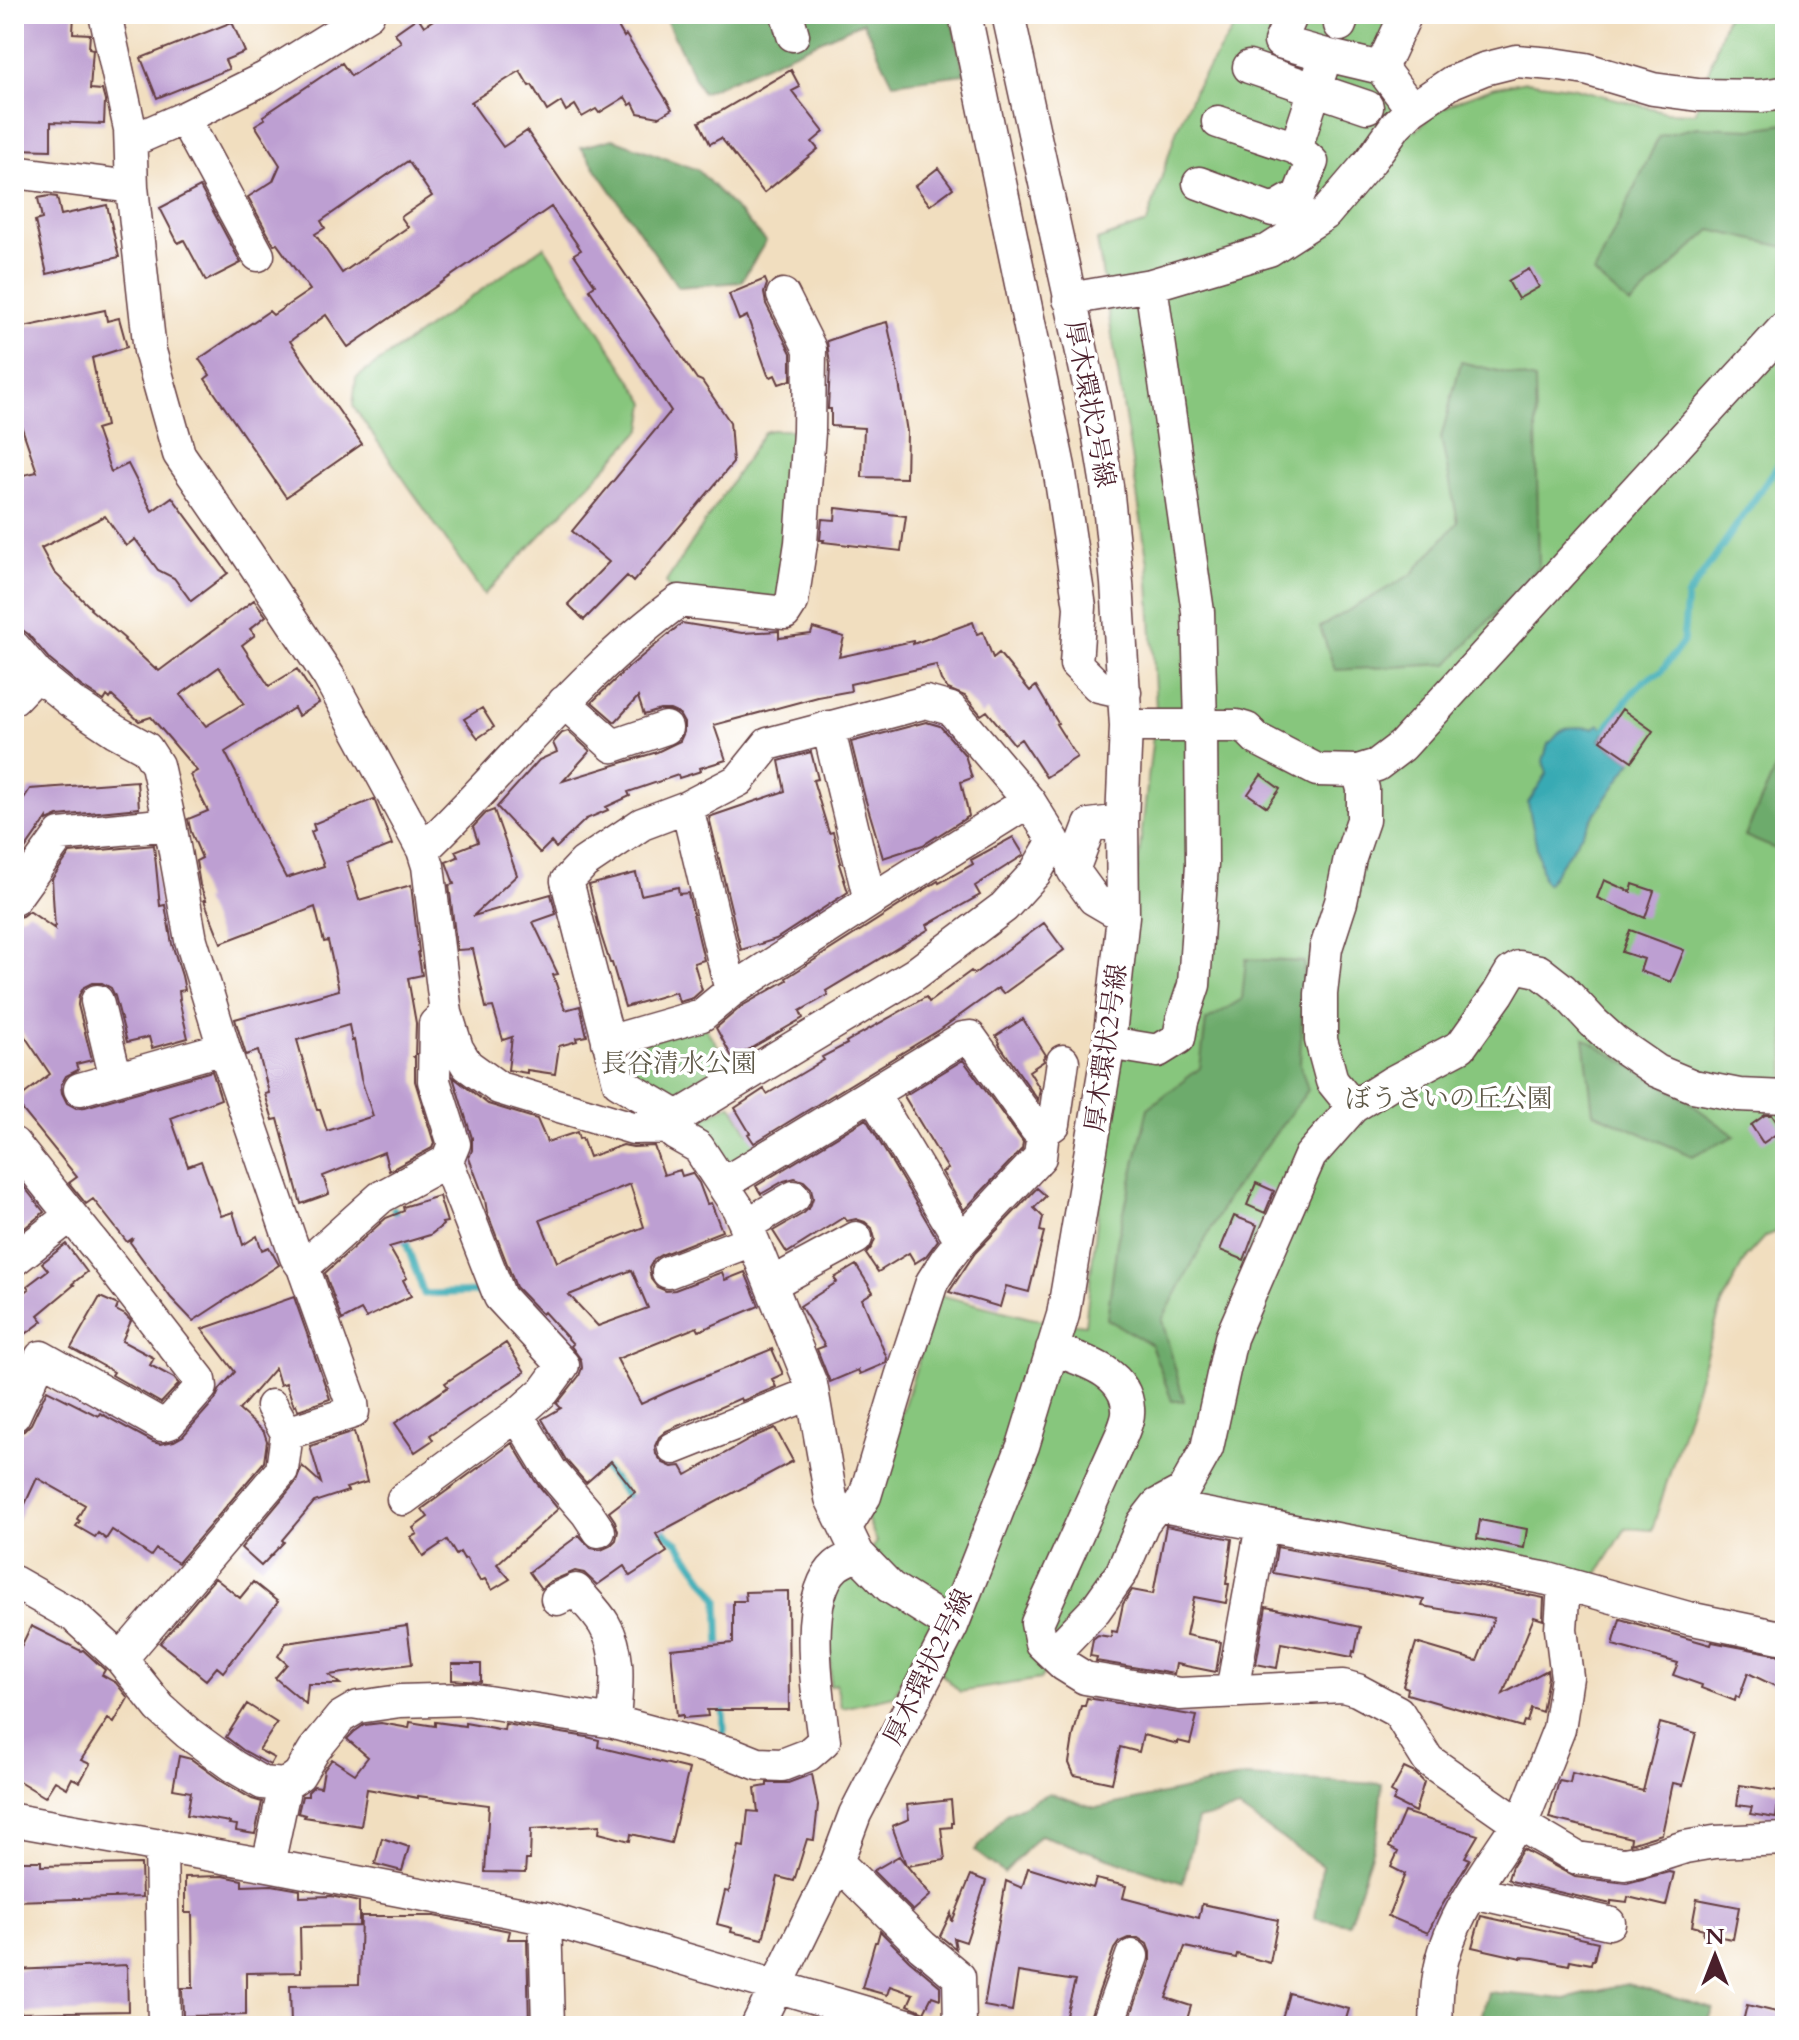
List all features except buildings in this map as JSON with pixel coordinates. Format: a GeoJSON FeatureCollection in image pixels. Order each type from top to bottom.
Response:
{"type":"FeatureCollection","features":[{"type":"Feature","properties":{"kind":"street"},"geometry":{"type":"LineString","coordinates":[[105,14],[130,129],[132,187],[150,351],[179,454],[329,677],[423,850],[428,866],[446,1013],[457,1048],[467,1065],[499,1088],[633,1128],[675,1122],[915,974],[1004,907],[1035,873],[1054,841],[1029,801],[951,709],[926,702],[768,744],[739,780],[687,807],[642,824],[584,863],[567,881],[619,1082],[675,1122]]}},
{"type":"Feature","properties":{"kind":"street"},"geometry":{"type":"LineString","coordinates":[[131,141],[265,78],[368,14]]}},
{"type":"Feature","properties":{"kind":"street"},"geometry":{"type":"LineString","coordinates":[[965,14],[1059,467],[1080,607],[1076,664],[1098,686],[1125,692]]}},
{"type":"Feature","properties":{"kind":"street","name":"厚木環状2号線"},"geometry":{"type":"LineString","coordinates":[[757,2026],[837,1862],[855,1814],[952,1626],[1023,1446],[1063,1315],[1109,1043],[1123,916],[1122,821],[1126,726],[1117,583],[1107,486],[1094,407],[1008,14]]}},
{"type":"Feature","properties":{"kind":"street"},"geometry":{"type":"LineString","coordinates":[[1292,14],[1280,42],[1381,68],[1412,109]]}},
{"type":"Feature","properties":{"kind":"street"},"geometry":{"type":"LineString","coordinates":[[1381,68],[1406,14]]}},
{"type":"Feature","properties":{"kind":"street"},"geometry":{"type":"LineString","coordinates":[[1296,148],[1326,55]]}},
{"type":"Feature","properties":{"kind":"street"},"geometry":{"type":"LineString","coordinates":[[1069,299],[1151,285],[1269,250],[1325,214],[1412,109],[1452,82],[1484,69],[1516,61],[1586,69],[1653,89],[1698,95],[1760,96],[1785,93]]}},
{"type":"Feature","properties":{"kind":"street"},"geometry":{"type":"LineString","coordinates":[[1249,67],[1367,107]]}},
{"type":"Feature","properties":{"kind":"street"},"geometry":{"type":"LineString","coordinates":[[184,118],[258,255]]}},
{"type":"Feature","properties":{"kind":"street"},"geometry":{"type":"LineString","coordinates":[[1199,183],[1273,210],[1299,195],[1312,162],[1296,148],[1218,122]]}},
{"type":"Feature","properties":{"kind":"street"},"geometry":{"type":"LineString","coordinates":[[14,172],[132,187]]}},
{"type":"Feature","properties":{"kind":"street"},"geometry":{"type":"LineString","coordinates":[[1109,1043],[1158,1051],[1179,1038],[1194,985],[1202,864],[1198,612],[1151,285]]}},
{"type":"Feature","properties":{"kind":"street"},"geometry":{"type":"LineString","coordinates":[[423,850],[458,817],[564,702],[651,621],[679,601],[785,613],[792,602],[801,543],[809,432],[810,349],[783,295]]}},
{"type":"Feature","properties":{"kind":"street"},"geometry":{"type":"LineString","coordinates":[[1126,726],[1237,726],[1317,770],[1358,771],[1377,765],[1402,746],[1785,327]]}},
{"type":"Feature","properties":{"kind":"street"},"geometry":{"type":"LineString","coordinates":[[14,647],[37,674],[70,701],[146,748],[157,765],[191,940],[224,1048],[296,1257],[303,1267],[352,1403],[351,1413],[287,1433]]}},
{"type":"Feature","properties":{"kind":"street"},"geometry":{"type":"LineString","coordinates":[[14,698],[37,674]]}},
{"type":"Feature","properties":{"kind":"street"},"geometry":{"type":"LineString","coordinates":[[564,702],[613,746],[666,728]]}},
{"type":"Feature","properties":{"kind":"street"},"geometry":{"type":"LineString","coordinates":[[828,727],[870,901]]}},
{"type":"Feature","properties":{"kind":"street"},"geometry":{"type":"LineString","coordinates":[[1353,1107],[1332,1081],[1321,1040],[1321,994],[1326,948],[1363,820],[1363,789],[1358,771]]}},
{"type":"Feature","properties":{"kind":"street"},"geometry":{"type":"LineString","coordinates":[[608,1042],[702,1015],[731,991],[1029,801]]}},
{"type":"Feature","properties":{"kind":"street"},"geometry":{"type":"LineString","coordinates":[[687,807],[731,991]]}},
{"type":"Feature","properties":{"kind":"street"},"geometry":{"type":"LineString","coordinates":[[1122,821],[1090,825],[1073,870],[1094,899],[1123,916]]}},
{"type":"Feature","properties":{"kind":"street"},"geometry":{"type":"LineString","coordinates":[[26,896],[60,835],[170,824]]}},
{"type":"Feature","properties":{"kind":"street"},"geometry":{"type":"LineString","coordinates":[[1053,1654],[1095,1610],[1122,1572],[1143,1523],[1157,1505],[1183,1491],[1207,1448],[1231,1338],[1310,1156],[1353,1107],[1461,1046],[1511,972],[1519,967],[1539,971],[1562,989],[1605,1033],[1657,1071],[1693,1086],[1739,1095],[1785,1097]]}},
{"type":"Feature","properties":{"kind":"street"},"geometry":{"type":"LineString","coordinates":[[97,1001],[116,1079]]}},
{"type":"Feature","properties":{"kind":"street"},"geometry":{"type":"LineString","coordinates":[[303,1267],[381,1197],[447,1161],[454,1144],[434,1081],[435,1024],[446,1013]]}},
{"type":"Feature","properties":{"kind":"street"},"geometry":{"type":"LineString","coordinates":[[723,1184],[963,1038],[970,1037],[1036,1129],[1043,1132]]}},
{"type":"Feature","properties":{"kind":"street"},"geometry":{"type":"LineString","coordinates":[[80,1089],[224,1048]]}},
{"type":"Feature","properties":{"kind":"street"},"geometry":{"type":"LineString","coordinates":[[14,1582],[74,1616],[121,1659],[160,1708],[188,1733],[262,1783],[285,1785],[299,1775],[314,1750],[341,1717],[358,1707],[400,1701],[468,1699],[614,1722],[733,1754],[758,1764],[782,1765],[808,1755],[824,1741],[816,1682],[814,1631],[820,1591],[852,1541],[932,1282],[961,1241],[1040,1157],[1043,1132],[1054,1124],[1063,1061]]}},
{"type":"Feature","properties":{"kind":"street"},"geometry":{"type":"LineString","coordinates":[[872,1093],[961,1241]]}},
{"type":"Feature","properties":{"kind":"street"},"geometry":{"type":"LineString","coordinates":[[675,1122],[675,1134],[698,1147],[723,1184],[749,1232],[771,1284],[811,1384],[831,1498],[852,1541],[890,1587],[952,1626]]}},
{"type":"Feature","properties":{"kind":"street"},"geometry":{"type":"LineString","coordinates":[[14,1415],[41,1357],[162,1425],[169,1423],[201,1387],[200,1380],[110,1264],[15,1148]]}},
{"type":"Feature","properties":{"kind":"street"},"geometry":{"type":"LineString","coordinates":[[403,1499],[517,1415],[544,1391],[563,1365],[500,1297],[447,1161]]}},
{"type":"Feature","properties":{"kind":"street"},"geometry":{"type":"LineString","coordinates":[[668,1272],[749,1232],[794,1197]]}},
{"type":"Feature","properties":{"kind":"street"},"geometry":{"type":"LineString","coordinates":[[14,1260],[70,1216]]}},
{"type":"Feature","properties":{"kind":"street"},"geometry":{"type":"LineString","coordinates":[[771,1284],[856,1238]]}},
{"type":"Feature","properties":{"kind":"street"},"geometry":{"type":"LineString","coordinates":[[1052,1349],[1104,1369],[1125,1391],[1129,1412],[1037,1623],[1041,1643],[1064,1665],[1085,1678],[1180,1694],[1343,1686],[1357,1690],[1398,1712],[1428,1760],[1520,1824],[1577,1858],[1624,1864],[1714,1842],[1785,1839]]}},
{"type":"Feature","properties":{"kind":"street"},"geometry":{"type":"LineString","coordinates":[[685,1436],[812,1393]]}},
{"type":"Feature","properties":{"kind":"street"},"geometry":{"type":"LineString","coordinates":[[121,1659],[282,1470],[287,1433],[272,1406]]}},
{"type":"Feature","properties":{"kind":"street"},"geometry":{"type":"LineString","coordinates":[[517,1415],[551,1471],[596,1514]]}},
{"type":"Feature","properties":{"kind":"street"},"geometry":{"type":"LineString","coordinates":[[1157,1505],[1548,1579],[1688,1618],[1785,1638]]}},
{"type":"Feature","properties":{"kind":"street"},"geometry":{"type":"LineString","coordinates":[[1232,1691],[1262,1525]]}},
{"type":"Feature","properties":{"kind":"street"},"geometry":{"type":"LineString","coordinates":[[1436,2026],[1439,1976],[1449,1938],[1464,1905],[1520,1824],[1559,1729],[1567,1677],[1561,1629],[1564,1584]]}},
{"type":"Feature","properties":{"kind":"street"},"geometry":{"type":"LineString","coordinates":[[557,1599],[576,1590],[604,1624],[617,1663],[614,1722]]}},
{"type":"Feature","properties":{"kind":"street"},"geometry":{"type":"LineString","coordinates":[[268,1865],[285,1785]]}},
{"type":"Feature","properties":{"kind":"street"},"geometry":{"type":"LineString","coordinates":[[14,1820],[545,1918],[911,2026]]}},
{"type":"Feature","properties":{"kind":"street"},"geometry":{"type":"LineString","coordinates":[[148,2026],[164,2026],[161,1845]]}},
{"type":"Feature","properties":{"kind":"street"},"geometry":{"type":"LineString","coordinates":[[837,1862],[922,1946],[959,1977],[960,2026]]}},
{"type":"Feature","properties":{"kind":"street"},"geometry":{"type":"LineString","coordinates":[[1473,1892],[1609,1923]]}},
{"type":"Feature","properties":{"kind":"street"},"geometry":{"type":"LineString","coordinates":[[545,1918],[548,2026]]}},
{"type":"Feature","properties":{"kind":"street"},"geometry":{"type":"LineString","coordinates":[[1107,2026],[1132,1956]]}},
{"type":"Feature","properties":{"kind":"green space"},"geometry":{"type":"Polygon","coordinates":[[[663,14],[950,14],[965,74],[893,83],[863,22],[702,93],[663,14]]]}},
{"type":"Feature","properties":{"kind":"green space","name":"ぼうさいの丘公園"},"geometry":{"type":"Polygon","coordinates":[[[1243,14],[1400,14],[1380,79],[1416,131],[1433,113],[1462,99],[1492,88],[1526,81],[1575,88],[1666,112],[1695,113],[1727,14],[1785,14],[1785,1228],[1765,1236],[1746,1257],[1722,1304],[1652,1530],[1626,1528],[1597,1575],[1208,1501],[1161,1499],[1040,1679],[960,1692],[917,1650],[894,1696],[843,1708],[836,1684],[830,1686],[831,1594],[877,1542],[867,1518],[940,1295],[1030,1318],[1085,1325],[1156,709],[1148,564],[1097,240],[1147,223],[1177,129],[1196,87],[1243,14]]]}},
{"type":"Feature","properties":{"kind":"green space"},"geometry":{"type":"Polygon","coordinates":[[[1785,124],[1785,247],[1711,230],[1630,305],[1594,274],[1659,136],[1697,127],[1753,129],[1785,124]]]}},
{"type":"Feature","properties":{"kind":"green space"},"geometry":{"type":"Polygon","coordinates":[[[613,139],[698,170],[766,241],[741,282],[678,287],[581,147],[613,139]]]}},
{"type":"Feature","properties":{"kind":"green space"},"geometry":{"type":"Polygon","coordinates":[[[544,246],[646,403],[642,429],[484,595],[353,406],[356,378],[544,246]]]}},
{"type":"Feature","properties":{"kind":"green space"},"geometry":{"type":"Polygon","coordinates":[[[1461,362],[1535,380],[1539,567],[1448,664],[1335,670],[1320,627],[1412,574],[1458,522],[1441,438],[1461,362]]]}},
{"type":"Feature","properties":{"kind":"green space"},"geometry":{"type":"Polygon","coordinates":[[[799,430],[786,599],[670,591],[666,582],[764,432],[799,430]]]}},
{"type":"Feature","properties":{"kind":"green space"},"geometry":{"type":"Polygon","coordinates":[[[1785,747],[1785,853],[1745,836],[1785,747]]]}},
{"type":"Feature","properties":{"kind":"green space"},"geometry":{"type":"Polygon","coordinates":[[[1246,959],[1304,962],[1300,1064],[1308,1090],[1228,1197],[1162,1320],[1184,1401],[1172,1401],[1151,1345],[1107,1319],[1117,1242],[1148,1108],[1200,1068],[1206,1021],[1242,999],[1246,959]]]}},
{"type":"Feature","properties":{"kind":"green space","name":"長谷清水公園"},"geometry":{"type":"Polygon","coordinates":[[[701,1022],[736,1071],[679,1103],[627,1076],[621,1051],[701,1022]]]}},
{"type":"Feature","properties":{"kind":"green space"},"geometry":{"type":"Polygon","coordinates":[[[1584,1038],[1682,1097],[1735,1136],[1692,1156],[1593,1112],[1584,1038]]]}},
{"type":"Feature","properties":{"kind":"green space"},"geometry":{"type":"Polygon","coordinates":[[[731,1104],[757,1147],[731,1163],[720,1162],[689,1125],[731,1104]]]}},
{"type":"Feature","properties":{"kind":"green space"},"geometry":{"type":"Polygon","coordinates":[[[1244,1777],[1382,1784],[1378,1831],[1349,1924],[1315,1918],[1322,1866],[1239,1809],[1198,1819],[1183,1883],[1040,1835],[1004,1873],[975,1851],[1006,1814],[1049,1793],[1096,1808],[1244,1777]]]}},
{"type":"Feature","properties":{"kind":"green space"},"geometry":{"type":"Polygon","coordinates":[[[1627,1984],[1713,2009],[1705,2026],[1479,2026],[1488,1992],[1565,1999],[1627,1984]]]}},
{"type":"Feature","properties":{"kind":"water"},"geometry":{"type":"Polygon","coordinates":[[[1599,724],[1607,730],[1600,740],[1632,761],[1547,884],[1543,879],[1528,803],[1547,773],[1543,761],[1548,744],[1566,729],[1594,728],[1599,724]]]}},
{"type":"Feature","properties":{"kind":"waterway"},"geometry":{"type":"LineString","coordinates":[[1606,729],[1637,688],[1660,673],[1683,642],[1687,597],[1779,464],[1785,449]]}},
{"type":"Feature","properties":{"kind":"waterway"},"geometry":{"type":"LineString","coordinates":[[394,1209],[399,1222]]}},
{"type":"Feature","properties":{"kind":"waterway"},"geometry":{"type":"LineString","coordinates":[[403,1234],[424,1294],[477,1292],[490,1306]]}},
{"type":"Feature","properties":{"kind":"waterway"},"geometry":{"type":"LineString","coordinates":[[598,1461],[633,1503]]}},
{"type":"Feature","properties":{"kind":"waterway"},"geometry":{"type":"LineString","coordinates":[[656,1526],[677,1542],[718,1599],[720,1650]]}},
{"type":"Feature","properties":{"kind":"waterway"},"geometry":{"type":"LineString","coordinates":[[720,1740],[724,1730],[723,1703]]}}]}
